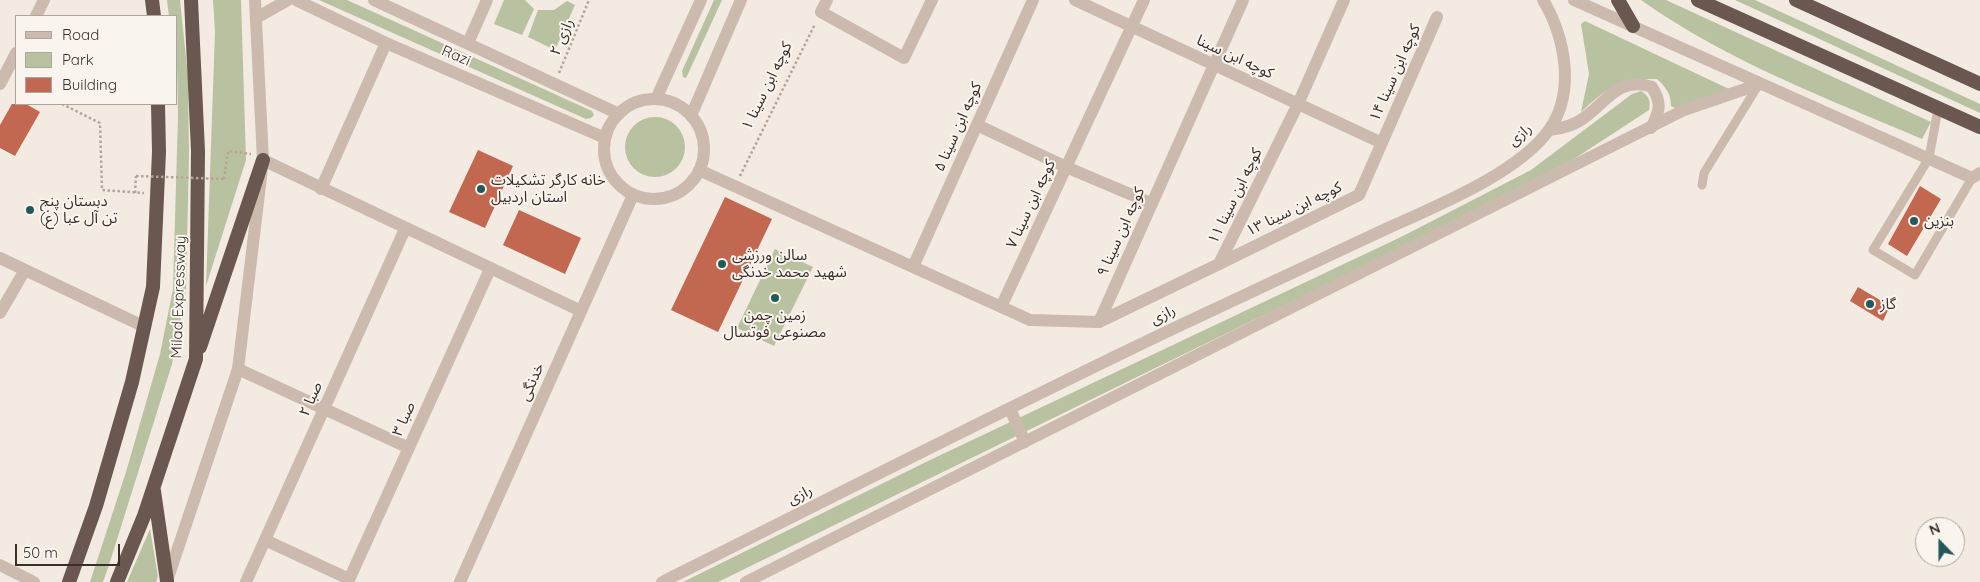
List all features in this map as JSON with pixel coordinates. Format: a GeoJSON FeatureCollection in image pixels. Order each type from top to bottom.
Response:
{"type":"FeatureCollection","features":[{"type":"Feature","properties":{"kind":"highway"},"geometry":{"type":"LineString","coordinates":[[152,0],[154,15]]}},
{"type":"Feature","properties":{"kind":"highway","name":"Milad Expressway"},"geometry":{"type":"LineString","coordinates":[[117,582],[144,516],[196,359],[198,151],[192,0]]}},
{"type":"Feature","properties":{"kind":"highway"},"geometry":{"type":"LineString","coordinates":[[1618,0],[1633,26]]}},
{"type":"Feature","properties":{"kind":"highway"},"geometry":{"type":"LineString","coordinates":[[1698,0],[1980,127]]}},
{"type":"Feature","properties":{"kind":"highway"},"geometry":{"type":"LineString","coordinates":[[1796,0],[1980,84]]}},
{"type":"Feature","properties":{"kind":"highway","name":"Milad Expressway"},"geometry":{"type":"LineString","coordinates":[[69,582],[96,506],[132,382],[154,287],[158,105]]}},
{"type":"Feature","properties":{"kind":"highway"},"geometry":{"type":"LineString","coordinates":[[196,359],[263,158]]}},
{"type":"Feature","properties":{"kind":"highway"},"geometry":{"type":"LineString","coordinates":[[153,485],[167,582]]}},
{"type":"Feature","properties":{"kind":"street"},"geometry":{"type":"LineString","coordinates":[[36,15],[44,0]]}},
{"type":"Feature","properties":{"kind":"street"},"geometry":{"type":"LineString","coordinates":[[167,582],[238,369],[263,158],[255,0]]}},
{"type":"Feature","properties":{"kind":"street"},"geometry":{"type":"LineString","coordinates":[[256,18],[288,0]]}},
{"type":"Feature","properties":{"kind":"street","name":"Razi"},"geometry":{"type":"LineString","coordinates":[[296,0],[386,43],[605,138]]}},
{"type":"Feature","properties":{"kind":"street"},"geometry":{"type":"LineString","coordinates":[[468,44],[487,0]]}},
{"type":"Feature","properties":{"kind":"street"},"geometry":{"type":"LineString","coordinates":[[656,99],[701,0]]}},
{"type":"Feature","properties":{"kind":"street"},"geometry":{"type":"LineString","coordinates":[[691,116],[741,0]]}},
{"type":"Feature","properties":{"kind":"street"},"geometry":{"type":"LineString","coordinates":[[827,0],[821,12],[904,58],[932,0]]}},
{"type":"Feature","properties":{"kind":"street","name":"کوچه ابن سینا ۵"},"geometry":{"type":"LineString","coordinates":[[913,267],[1033,0]]}},
{"type":"Feature","properties":{"kind":"street","name":"کوچه ابن سینا"},"geometry":{"type":"LineString","coordinates":[[1075,0],[1382,143]]}},
{"type":"Feature","properties":{"kind":"street","name":"کوچه ابن سینا ۷"},"geometry":{"type":"LineString","coordinates":[[1001,307],[1144,0]]}},
{"type":"Feature","properties":{"kind":"street","name":"کوچه ابن سینا ۹"},"geometry":{"type":"LineString","coordinates":[[1099,322],[1243,0]]}},
{"type":"Feature","properties":{"kind":"street","name":"کوچه ابن سینا ۱۱"},"geometry":{"type":"LineString","coordinates":[[1099,322],[1219,264],[1298,104],[1344,0]]}},
{"type":"Feature","properties":{"kind":"street","name":"رازی"},"geometry":{"type":"LineString","coordinates":[[662,582],[1180,326],[1478,186],[1534,147],[1549,130],[1558,115],[1562,98],[1564,66],[1559,36],[1542,0]]}},
{"type":"Feature","properties":{"kind":"street"},"geometry":{"type":"LineString","coordinates":[[1574,0],[1929,158],[1976,175]]}},
{"type":"Feature","properties":{"kind":"street","name":"Razi"},"geometry":{"type":"LineString","coordinates":[[380,1],[618,114]]}},
{"type":"Feature","properties":{"kind":"street","name":"کوچه ابن سینا ۱۴"},"geometry":{"type":"LineString","coordinates":[[1382,143],[1437,17]]}},
{"type":"Feature","properties":{"kind":"street"},"geometry":{"type":"LineString","coordinates":[[322,189],[386,43]]}},
{"type":"Feature","properties":{"kind":"street"},"geometry":{"type":"LineString","coordinates":[[2,77],[15,55]]}},
{"type":"Feature","properties":{"kind":"street"},"geometry":{"type":"LineString","coordinates":[[1549,130],[1569,126],[1585,116],[1618,89],[1640,82],[1652,87],[1659,98],[1658,115],[1651,128]]}},
{"type":"Feature","properties":{"kind":"street"},"geometry":{"type":"LineString","coordinates":[[746,582],[1684,110],[1760,84]]}},
{"type":"Feature","properties":{"kind":"street"},"geometry":{"type":"LineString","coordinates":[[656,99],[669,102],[691,116],[699,128],[703,142],[703,156],[699,170],[690,183],[678,193],[664,198],[648,199],[633,195],[619,186],[608,172],[604,155],[605,138],[610,125],[618,114],[636,103],[656,99]]}},
{"type":"Feature","properties":{"kind":"street"},"geometry":{"type":"LineString","coordinates":[[977,125],[1066,167],[1151,203]]}},
{"type":"Feature","properties":{"kind":"street","name":"کوچه ابن سینا ۱۳"},"geometry":{"type":"LineString","coordinates":[[1219,264],[1359,194],[1382,143]]}},
{"type":"Feature","properties":{"kind":"street"},"geometry":{"type":"LineString","coordinates":[[263,158],[405,229],[581,311]]}},
{"type":"Feature","properties":{"kind":"street"},"geometry":{"type":"LineString","coordinates":[[699,170],[1030,320],[1099,322]]}},
{"type":"Feature","properties":{"kind":"street","name":"خدنگی"},"geometry":{"type":"LineString","coordinates":[[460,582],[633,195]]}},
{"type":"Feature","properties":{"kind":"street","name":"صبا ۲"},"geometry":{"type":"LineString","coordinates":[[246,582],[405,229]]}},
{"type":"Feature","properties":{"kind":"street"},"geometry":{"type":"LineString","coordinates":[[0,258],[144,326]]}},
{"type":"Feature","properties":{"kind":"street","name":"صبا ۳"},"geometry":{"type":"LineString","coordinates":[[349,580],[490,269]]}},
{"type":"Feature","properties":{"kind":"street"},"geometry":{"type":"LineString","coordinates":[[0,313],[24,270]]}},
{"type":"Feature","properties":{"kind":"street"},"geometry":{"type":"LineString","coordinates":[[238,369],[409,448]]}},
{"type":"Feature","properties":{"kind":"street"},"geometry":{"type":"LineString","coordinates":[[1010,409],[1025,442]]}},
{"type":"Feature","properties":{"kind":"street"},"geometry":{"type":"LineString","coordinates":[[265,540],[349,580]]}},
{"type":"Feature","properties":{"kind":"street"},"geometry":{"type":"LineString","coordinates":[[0,565],[34,582]]}},
{"type":"Feature","properties":{"kind":"lane"},"geometry":{"type":"LineString","coordinates":[[1702,185],[1704,173],[1760,84]]}},
{"type":"Feature","properties":{"kind":"lane"},"geometry":{"type":"LineString","coordinates":[[1938,108],[1929,158],[1873,250],[1915,275],[1976,175]]}},
{"type":"Feature","properties":{"kind":"path","name":"رازی ۲"},"geometry":{"type":"LineString","coordinates":[[555,83],[590,0]]}},
{"type":"Feature","properties":{"kind":"path","name":"کوچه ابن سینا ۱"},"geometry":{"type":"LineString","coordinates":[[735,186],[821,12]]}},
{"type":"Feature","properties":{"kind":"path"},"geometry":{"type":"LineString","coordinates":[[64,105],[100,123],[102,190],[157,194]]}},
{"type":"Feature","properties":{"kind":"path"},"geometry":{"type":"LineString","coordinates":[[135,192],[136,176],[224,179],[228,151],[263,158]]}},
{"type":"Feature","properties":{"kind":"green space"},"geometry":{"type":"Polygon","coordinates":[[[167,0],[180,0],[188,77],[189,155],[186,291],[172,364],[109,565],[103,582],[90,582],[126,472],[160,354],[173,289],[178,115],[178,15],[169,15],[167,0]]]}},
{"type":"Feature","properties":{"kind":"green space"},"geometry":{"type":"Polygon","coordinates":[[[213,0],[241,0],[246,160],[206,286],[215,32],[213,0]]]}},
{"type":"Feature","properties":{"kind":"green space"},"geometry":{"type":"Polygon","coordinates":[[[319,0],[347,0],[592,111],[594,115],[586,119],[319,0]]]}},
{"type":"Feature","properties":{"kind":"green space"},"geometry":{"type":"Polygon","coordinates":[[[504,0],[525,0],[534,9],[522,35],[494,24],[504,0]]]}},
{"type":"Feature","properties":{"kind":"green space"},"geometry":{"type":"Polygon","coordinates":[[[714,0],[722,0],[686,78],[683,77],[682,71],[714,0]]]}},
{"type":"Feature","properties":{"kind":"green space"},"geometry":{"type":"Polygon","coordinates":[[[1641,0],[1666,0],[1931,122],[1922,139],[1742,60],[1674,22],[1641,0]]]}},
{"type":"Feature","properties":{"kind":"green space"},"geometry":{"type":"Polygon","coordinates":[[[1735,0],[1755,0],[1980,104],[1980,113],[1735,0]]]}},
{"type":"Feature","properties":{"kind":"green space"},"geometry":{"type":"Polygon","coordinates":[[[567,1],[575,5],[555,50],[528,37],[538,10],[554,10],[567,1]]]}},
{"type":"Feature","properties":{"kind":"green space"},"geometry":{"type":"Polygon","coordinates":[[[1585,21],[1729,89],[1675,108],[1671,106],[1667,91],[1657,79],[1633,80],[1623,82],[1607,90],[1581,112],[1589,74],[1581,24],[1585,21]]]}},
{"type":"Feature","properties":{"kind":"green space"},"geometry":{"type":"Polygon","coordinates":[[[1641,91],[1649,99],[1649,110],[1574,159],[1407,245],[718,582],[683,582],[928,461],[1403,236],[1531,170],[1632,94],[1641,91]]]}},
{"type":"Feature","properties":{"kind":"green space"},"geometry":{"type":"Polygon","coordinates":[[[649,117],[661,117],[672,122],[680,130],[685,141],[683,159],[672,172],[661,177],[649,177],[638,172],[630,164],[625,153],[625,141],[630,130],[638,122],[649,117]]]}},
{"type":"Feature","properties":{"kind":"green space","name":"زمین چمن مصنوعی فوتسال"},"geometry":{"type":"Polygon","coordinates":[[[775,249],[813,267],[774,346],[737,328],[775,249]]]}},
{"type":"Feature","properties":{"kind":"green space"},"geometry":{"type":"Polygon","coordinates":[[[150,529],[158,576],[156,582],[127,582],[150,529]]]}},
{"type":"Feature","properties":{"kind":"building"},"geometry":{"type":"Polygon","coordinates":[[[12,104],[28,105],[40,112],[15,156],[0,148],[0,125],[12,104]]]}},
{"type":"Feature","properties":{"kind":"building","name":"خانه کارگر تشکیلات استان اردبیل"},"geometry":{"type":"Polygon","coordinates":[[[478,150],[513,166],[485,228],[449,212],[478,150]]]}},
{"type":"Feature","properties":{"kind":"building","name":"بنزین"},"geometry":{"type":"Polygon","coordinates":[[[1920,186],[1941,199],[1907,256],[1888,244],[1920,186]]]}},
{"type":"Feature","properties":{"kind":"building","name":"سالن ورزشی شهید محمد خدنگی"},"geometry":{"type":"Polygon","coordinates":[[[725,197],[772,219],[718,332],[671,310],[725,197]]]}},
{"type":"Feature","properties":{"kind":"building"},"geometry":{"type":"Polygon","coordinates":[[[519,210],[581,238],[565,274],[503,245],[519,210]]]}},
{"type":"Feature","properties":{"kind":"building","name":"گاز"},"geometry":{"type":"Polygon","coordinates":[[[1858,287],[1890,306],[1883,321],[1850,301],[1858,287]]]}},
{"type":"Feature","properties":{"kind":"place","name":"خانه کارگر تشکیلات استان اردبیل"},"geometry":{"type":"Point","coordinates":[481,189]}},
{"type":"Feature","properties":{"kind":"place","name":"دبستان پنج تن آل عبا (ع)"},"geometry":{"type":"Point","coordinates":[30,210]}},
{"type":"Feature","properties":{"kind":"place","name":"بنزین"},"geometry":{"type":"Point","coordinates":[1914,221]}},
{"type":"Feature","properties":{"kind":"place","name":"سالن ورزشی شهید محمد خدنگی"},"geometry":{"type":"Point","coordinates":[722,264]}},
{"type":"Feature","properties":{"kind":"place","name":"زمین چمن مصنوعی فوتسال"},"geometry":{"type":"Point","coordinates":[775,298]}},
{"type":"Feature","properties":{"kind":"place","name":"گاز"},"geometry":{"type":"Point","coordinates":[1870,304]}}]}
